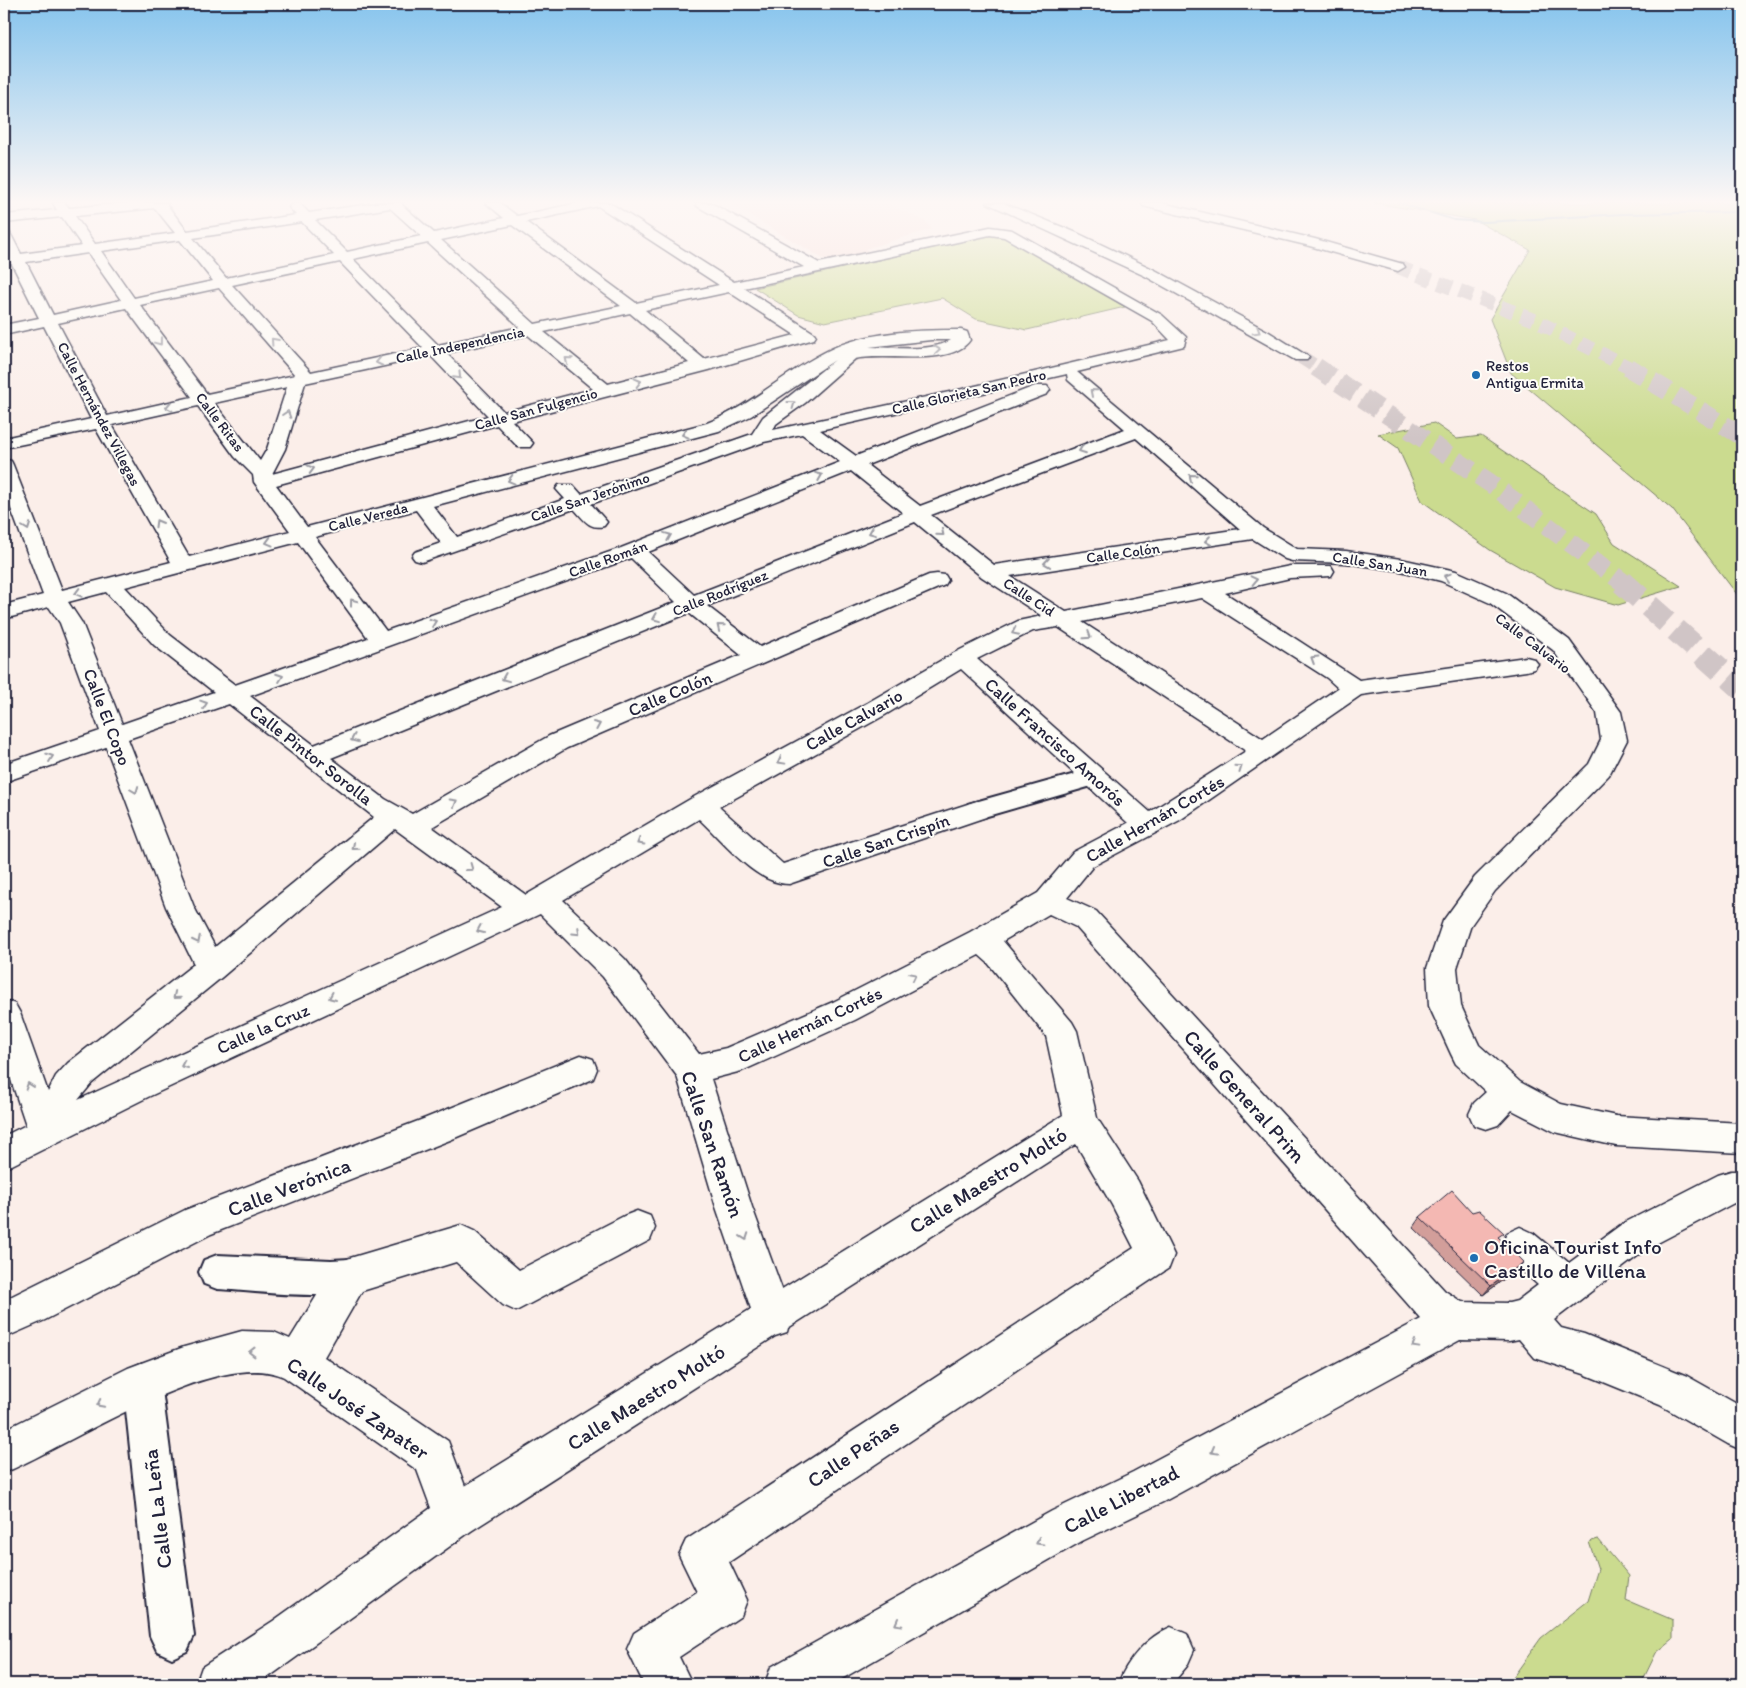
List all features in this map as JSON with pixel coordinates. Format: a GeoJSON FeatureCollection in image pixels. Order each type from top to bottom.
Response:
{"type":"FeatureCollection","features":[{"type":"Feature","properties":{"kind":"main road","name":"Calle Hernández Villegas"},"geometry":{"type":"LineString","coordinates":[[25,282],[50,320],[101,422],[182,565]]}},
{"type":"Feature","properties":{"kind":"main road","name":"Calle Ritas"},"geometry":{"type":"LineString","coordinates":[[116,282],[382,641]]}},
{"type":"Feature","properties":{"kind":"main road"},"geometry":{"type":"LineString","coordinates":[[4,330],[228,282]]}},
{"type":"Feature","properties":{"kind":"main road"},"geometry":{"type":"LineString","coordinates":[[368,282],[524,443]]}},
{"type":"Feature","properties":{"kind":"main road"},"geometry":{"type":"LineString","coordinates":[[480,282],[532,330],[606,390]]}},
{"type":"Feature","properties":{"kind":"main road"},"geometry":{"type":"LineString","coordinates":[[598,282],[703,366]]}},
{"type":"Feature","properties":{"kind":"main road"},"geometry":{"type":"LineString","coordinates":[[723,282],[731,287]]}},
{"type":"Feature","properties":{"kind":"main road","name":"Calle Independencia"},"geometry":{"type":"LineString","coordinates":[[4,442],[755,282]]}},
{"type":"Feature","properties":{"kind":"main road","name":"Calle Independencia"},"geometry":{"type":"LineString","coordinates":[[1093,282],[1157,318],[1178,337],[1178,343]]}},
{"type":"Feature","properties":{"kind":"main road"},"geometry":{"type":"LineString","coordinates":[[1165,282],[1244,323],[1301,356]]}},
{"type":"Feature","properties":{"kind":"main road"},"geometry":{"type":"LineString","coordinates":[[222,283],[303,379],[263,478]]}},
{"type":"Feature","properties":{"kind":"main road","name":"Calle San Fulgencio"},"geometry":{"type":"LineString","coordinates":[[263,478],[703,366],[808,336],[731,287]]}},
{"type":"Feature","properties":{"kind":"main road"},"geometry":{"type":"LineString","coordinates":[[732,420],[759,438],[769,421],[799,399],[842,355],[858,345],[941,334],[960,335],[962,340],[947,349],[916,352],[864,352],[842,355]]}},
{"type":"Feature","properties":{"kind":"main road","name":"Calle Glorieta San Pedro"},"geometry":{"type":"LineString","coordinates":[[759,438],[1074,372],[1178,343]]}},
{"type":"Feature","properties":{"kind":"main road","name":"Calle Vereda"},"geometry":{"type":"LineString","coordinates":[[4,612],[732,420],[842,355]]}},
{"type":"Feature","properties":{"kind":"main road"},"geometry":{"type":"LineString","coordinates":[[1074,372],[1133,432],[1256,532],[1292,555]]}},
{"type":"Feature","properties":{"kind":"main road","name":"Calle Román"},"geometry":{"type":"LineString","coordinates":[[4,773],[234,694],[634,550],[978,414],[1074,372]]}},
{"type":"Feature","properties":{"kind":"main road"},"geometry":{"type":"LineString","coordinates":[[954,396],[978,414]]}},
{"type":"Feature","properties":{"kind":"main road","name":"Calle Cid"},"geometry":{"type":"LineString","coordinates":[[805,428],[853,463],[990,572],[1263,751]]}},
{"type":"Feature","properties":{"kind":"main road","name":"Calle Rodríguez"},"geometry":{"type":"LineString","coordinates":[[313,755],[917,514],[1133,432]]}},
{"type":"Feature","properties":{"kind":"main road","name":"Calle San Jerónimo"},"geometry":{"type":"LineString","coordinates":[[422,556],[759,438]]}},
{"type":"Feature","properties":{"kind":"main road","name":"Calle El Copo"},"geometry":{"type":"LineString","coordinates":[[4,465],[55,599],[70,623],[180,907],[211,968]]}},
{"type":"Feature","properties":{"kind":"main road"},"geometry":{"type":"LineString","coordinates":[[548,470],[597,522]]}},
{"type":"Feature","properties":{"kind":"main road"},"geometry":{"type":"LineString","coordinates":[[421,503],[453,545]]}},
{"type":"Feature","properties":{"kind":"main road","name":"Calle Colón"},"geometry":{"type":"LineString","coordinates":[[990,572],[1214,540],[1256,532]]}},
{"type":"Feature","properties":{"kind":"main road"},"geometry":{"type":"LineString","coordinates":[[634,550],[691,604],[758,657]]}},
{"type":"Feature","properties":{"kind":"main road"},"geometry":{"type":"LineString","coordinates":[[1292,555],[1227,571],[1215,578],[1206,591],[1335,672],[1354,688]]}},
{"type":"Feature","properties":{"kind":"main road","name":"Calle San Juan"},"geometry":{"type":"LineString","coordinates":[[1292,555],[1346,557],[1401,565],[1448,576],[1498,598],[1561,645],[1592,689]]}},
{"type":"Feature","properties":{"kind":"main road","name":"Calle Calvario"},"geometry":{"type":"LineString","coordinates":[[532,905],[701,805],[962,658],[1026,626],[1206,591],[1290,572],[1339,571],[1404,583],[1475,602],[1515,626],[1592,689]]}},
{"type":"Feature","properties":{"kind":"main road","name":"Calle Colón"},"geometry":{"type":"LineString","coordinates":[[45,1132],[68,1086],[80,1073],[211,968],[402,821],[558,742],[937,580]]}},
{"type":"Feature","properties":{"kind":"main road","name":"Calle Pintor Sorolla"},"geometry":{"type":"LineString","coordinates":[[110,584],[162,640],[313,755],[376,806],[402,821],[501,890],[532,905]]}},
{"type":"Feature","properties":{"kind":"main road","name":"Calle Francisco Amorós"},"geometry":{"type":"LineString","coordinates":[[962,658],[1147,825]]}},
{"type":"Feature","properties":{"kind":"main road","name":"Calle Hernán Cortés"},"geometry":{"type":"LineString","coordinates":[[692,1070],[732,1061],[767,1047],[844,1011],[981,940],[1048,901],[1083,859],[1218,784],[1354,688],[1526,664]]}},
{"type":"Feature","properties":{"kind":"main road"},"geometry":{"type":"LineString","coordinates":[[1592,689],[1609,712],[1614,740],[1600,769],[1485,884],[1458,921],[1442,968],[1445,1006],[1467,1054],[1497,1103],[1616,1131],[1742,1138]]}},
{"type":"Feature","properties":{"kind":"main road","name":"Calle San Crispín"},"geometry":{"type":"LineString","coordinates":[[701,805],[769,869],[779,874],[789,874],[977,810]]}},
{"type":"Feature","properties":{"kind":"main road","name":"Calle General Prim"},"geometry":{"type":"LineString","coordinates":[[1048,901],[1086,919],[1444,1313]]}},
{"type":"Feature","properties":{"kind":"main road","name":"Calle San Ramón"},"geometry":{"type":"LineString","coordinates":[[532,905],[554,909],[614,968],[692,1070],[734,1207],[773,1318]]}},
{"type":"Feature","properties":{"kind":"main road","name":"Calle la Cruz"},"geometry":{"type":"LineString","coordinates":[[4,1152],[136,1087],[532,905]]}},
{"type":"Feature","properties":{"kind":"main road"},"geometry":{"type":"LineString","coordinates":[[981,940],[999,955],[1061,1031],[1081,1122]]}},
{"type":"Feature","properties":{"kind":"main road"},"geometry":{"type":"LineString","coordinates":[[4,1013],[45,1132]]}},
{"type":"Feature","properties":{"kind":"main road","name":"Calle Verónica"},"geometry":{"type":"LineString","coordinates":[[4,1319],[32,1307],[198,1222],[438,1129],[581,1070]]}},
{"type":"Feature","properties":{"kind":"main road","name":"Calle Peñas"},"geometry":{"type":"LineString","coordinates":[[669,1684],[650,1649],[725,1600],[701,1555],[1156,1255],[1125,1193],[1081,1122]]}},
{"type":"Feature","properties":{"kind":"main road","name":"Calle Maestro Moltó"},"geometry":{"type":"LineString","coordinates":[[219,1684],[289,1637],[456,1516],[773,1318],[1081,1122]]}},
{"type":"Feature","properties":{"kind":"main road"},"geometry":{"type":"LineString","coordinates":[[1444,1313],[1509,1322],[1526,1318],[1635,1236],[1731,1187],[1742,1187]]}},
{"type":"Feature","properties":{"kind":"main road"},"geometry":{"type":"LineString","coordinates":[[298,1363],[350,1276],[461,1243],[516,1292],[637,1228]]}},
{"type":"Feature","properties":{"kind":"main road"},"geometry":{"type":"LineString","coordinates":[[1520,1245],[1568,1287]]}},
{"type":"Feature","properties":{"kind":"main road","name":"Calle Libertad"},"geometry":{"type":"LineString","coordinates":[[788,1684],[931,1605],[1067,1526],[1148,1487],[1444,1313]]}},
{"type":"Feature","properties":{"kind":"main road"},"geometry":{"type":"LineString","coordinates":[[1526,1318],[1549,1344],[1584,1354],[1692,1398],[1742,1430]]}},
{"type":"Feature","properties":{"kind":"main road","name":"Calle José Zapater"},"geometry":{"type":"LineString","coordinates":[[4,1452],[142,1382],[184,1367],[242,1352],[274,1352],[298,1363],[433,1456],[456,1516]]}},
{"type":"Feature","properties":{"kind":"main road"},"geometry":{"type":"LineString","coordinates":[[1141,1684],[1170,1650]]}},
{"type":"Feature","properties":{"kind":"street","name":"Calle San Crispín"},"geometry":{"type":"LineString","coordinates":[[977,810],[1093,777]]}},
{"type":"Feature","properties":{"kind":"street"},"geometry":{"type":"LineString","coordinates":[[217,1272],[331,1278],[350,1276]]}},
{"type":"Feature","properties":{"kind":"street","name":"Calle La Leña"},"geometry":{"type":"LineString","coordinates":[[142,1382],[172,1636]]}},
{"type":"Feature","properties":{"kind":"green space"},"geometry":{"type":"Polygon","coordinates":[[[782,282],[1082,282],[1125,307],[1027,330],[976,319],[942,298],[825,322],[798,315],[755,288],[782,282]]]}},
{"type":"Feature","properties":{"kind":"green space"},"geometry":{"type":"Polygon","coordinates":[[[1512,282],[1742,282],[1742,601],[1672,509],[1511,373],[1490,319],[1512,282]]]}},
{"type":"Feature","properties":{"kind":"green space"},"geometry":{"type":"Polygon","coordinates":[[[1434,423],[1457,439],[1481,436],[1596,514],[1614,543],[1681,586],[1618,605],[1555,587],[1490,550],[1422,501],[1398,448],[1378,434],[1434,423]]]}},
{"type":"Feature","properties":{"kind":"green space"},"geometry":{"type":"Polygon","coordinates":[[[1598,1539],[1629,1576],[1626,1600],[1673,1620],[1673,1639],[1656,1653],[1641,1684],[1508,1684],[1541,1638],[1588,1601],[1598,1569],[1589,1542],[1598,1539]]]}},
{"type":"Feature","properties":{"kind":"building","name":"Oficina Tourist Info Castillo de Villena"},"geometry":{"type":"Polygon","coordinates":[[[1452,1190],[1472,1212],[1479,1210],[1504,1233],[1498,1237],[1524,1262],[1491,1286],[1420,1217],[1452,1190]]]}},
{"type":"Feature","properties":{"kind":"tunnel"},"geometry":{"type":"LineString","coordinates":[[1436,282],[1532,319],[1628,367]]}},
{"type":"Feature","properties":{"kind":"tunnel"},"geometry":{"type":"LineString","coordinates":[[1301,357],[1318,368]]}},
{"type":"Feature","properties":{"kind":"tunnel"},"geometry":{"type":"LineString","coordinates":[[1316,367],[1490,483],[1624,583]]}},
{"type":"Feature","properties":{"kind":"tunnel"},"geometry":{"type":"LineString","coordinates":[[1628,367],[1742,436]]}},
{"type":"Feature","properties":{"kind":"tunnel"},"geometry":{"type":"LineString","coordinates":[[1622,582],[1742,689]]}},
{"type":"Feature","properties":{"kind":"place","name":"Restos Antigua Ermita"},"geometry":{"type":"Point","coordinates":[1476,375]}},
{"type":"Feature","properties":{"kind":"place","name":"Oficina Tourist Info Castillo de Villena"},"geometry":{"type":"Point","coordinates":[1474,1258]}}]}
